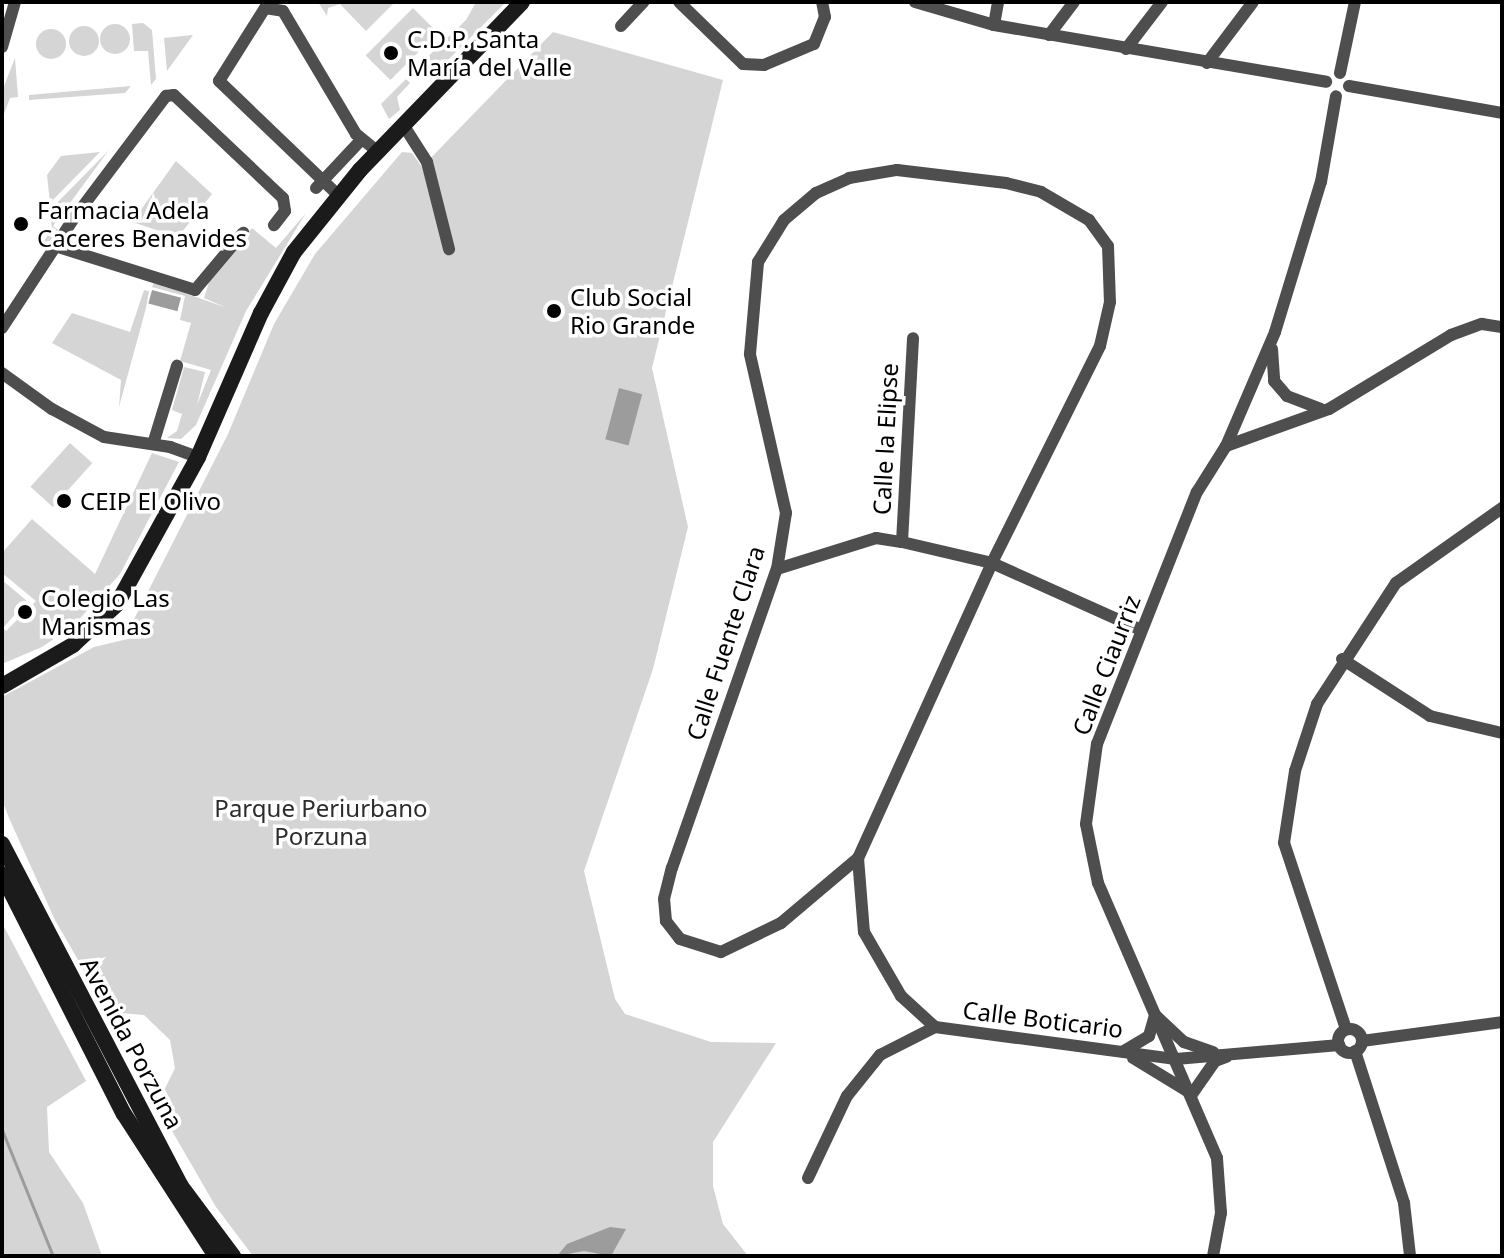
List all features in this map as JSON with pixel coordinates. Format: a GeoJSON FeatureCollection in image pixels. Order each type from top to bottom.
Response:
{"type":"FeatureCollection","features":[{"type":"Feature","properties":{"kind":"street"},"geometry":{"type":"LineString","coordinates":[[2,47],[15,2]]}},
{"type":"Feature","properties":{"kind":"street"},"geometry":{"type":"LineString","coordinates":[[2,686],[73,645],[117,604],[198,457],[273,288],[338,195],[522,2]]}},
{"type":"Feature","properties":{"kind":"street"},"geometry":{"type":"LineString","coordinates":[[621,26],[643,2]]}},
{"type":"Feature","properties":{"kind":"street"},"geometry":{"type":"LineString","coordinates":[[679,2],[743,64],[764,65],[814,44],[825,17],[822,2]]}},
{"type":"Feature","properties":{"kind":"street"},"geometry":{"type":"LineString","coordinates":[[915,2],[994,25],[1326,82],[1340,73],[1355,2]]}},
{"type":"Feature","properties":{"kind":"street"},"geometry":{"type":"LineString","coordinates":[[994,25],[998,2]]}},
{"type":"Feature","properties":{"kind":"street"},"geometry":{"type":"LineString","coordinates":[[1049,35],[1074,2]]}},
{"type":"Feature","properties":{"kind":"street"},"geometry":{"type":"LineString","coordinates":[[1126,49],[1162,2]]}},
{"type":"Feature","properties":{"kind":"street"},"geometry":{"type":"LineString","coordinates":[[1207,63],[1253,2]]}},
{"type":"Feature","properties":{"kind":"street"},"geometry":{"type":"LineString","coordinates":[[338,195],[319,184],[219,81],[263,11],[273,6],[283,11],[361,140],[378,152]]}},
{"type":"Feature","properties":{"kind":"street"},"geometry":{"type":"LineString","coordinates":[[1340,73],[1349,86],[1502,113]]}},
{"type":"Feature","properties":{"kind":"street"},"geometry":{"type":"LineString","coordinates":[[1326,82],[1336,96],[1349,86]]}},
{"type":"Feature","properties":{"kind":"street"},"geometry":{"type":"LineString","coordinates":[[2,328],[53,249],[170,94],[283,198],[285,211],[274,225]]}},
{"type":"Feature","properties":{"kind":"street","name":"Calle Ciaurriz"},"geometry":{"type":"LineString","coordinates":[[1213,1256],[1221,1213],[1217,1158],[1192,1094],[1098,883],[1086,824],[1097,744],[1197,492],[1226,446],[1275,332],[1321,182],[1336,96]]}},
{"type":"Feature","properties":{"kind":"street"},"geometry":{"type":"LineString","coordinates":[[404,126],[427,162],[449,249]]}},
{"type":"Feature","properties":{"kind":"street"},"geometry":{"type":"LineString","coordinates":[[319,184],[361,140]]}},
{"type":"Feature","properties":{"kind":"street","name":"Calle Fuente Clara"},"geometry":{"type":"LineString","coordinates":[[897,170],[938,172],[1041,192],[1073,207],[1108,246],[1110,302],[1100,346],[992,563],[858,858],[781,923],[721,952],[680,939],[666,921],[664,899],[672,868],[777,569],[784,495],[750,354],[758,262],[784,220],[816,193],[849,178],[897,170]]}},
{"type":"Feature","properties":{"kind":"street"},"geometry":{"type":"LineString","coordinates":[[53,249],[195,290],[243,233]]}},
{"type":"Feature","properties":{"kind":"street"},"geometry":{"type":"LineString","coordinates":[[53,249],[144,282]]}},
{"type":"Feature","properties":{"kind":"street"},"geometry":{"type":"LineString","coordinates":[[1226,446],[1329,409],[1451,335],[1482,324],[1502,327]]}},
{"type":"Feature","properties":{"kind":"street"},"geometry":{"type":"LineString","coordinates":[[1275,332],[1274,381],[1309,408],[1329,409]]}},
{"type":"Feature","properties":{"kind":"street","name":"Calle la Elipse"},"geometry":{"type":"LineString","coordinates":[[902,542],[913,338]]}},
{"type":"Feature","properties":{"kind":"street"},"geometry":{"type":"LineString","coordinates":[[153,444],[177,366]]}},
{"type":"Feature","properties":{"kind":"street"},"geometry":{"type":"LineString","coordinates":[[2,373],[52,409],[104,437],[153,444],[198,457]]}},
{"type":"Feature","properties":{"kind":"street"},"geometry":{"type":"LineString","coordinates":[[1502,508],[1396,583],[1342,659],[1317,704],[1295,771],[1284,843],[1346,1029],[1339,1045],[1359,1046],[1502,1022]]}},
{"type":"Feature","properties":{"kind":"street"},"geometry":{"type":"LineString","coordinates":[[777,569],[876,538],[902,542],[992,563],[1141,630]]}},
{"type":"Feature","properties":{"kind":"street"},"geometry":{"type":"LineString","coordinates":[[1342,659],[1430,716],[1502,733]]}},
{"type":"Feature","properties":{"kind":"street"},"geometry":{"type":"LineString","coordinates":[[2,679],[23,673]]}},
{"type":"Feature","properties":{"kind":"street","name":"Avenida Porzuna"},"geometry":{"type":"LineString","coordinates":[[2,844],[180,1185],[233,1256]]}},
{"type":"Feature","properties":{"kind":"street","name":"Calle Boticario"},"geometry":{"type":"LineString","coordinates":[[858,858],[864,932],[901,996],[935,1027],[1176,1059],[1339,1045]]}},
{"type":"Feature","properties":{"kind":"street","name":"Avenida Porzuna"},"geometry":{"type":"LineString","coordinates":[[2,874],[124,1114],[216,1256]]}},
{"type":"Feature","properties":{"kind":"street"},"geometry":{"type":"LineString","coordinates":[[1155,1015],[1184,1042],[1232,1054],[1215,1061],[1192,1094],[1122,1052],[1149,1036],[1155,1015]]}},
{"type":"Feature","properties":{"kind":"street"},"geometry":{"type":"LineString","coordinates":[[808,1178],[847,1096],[880,1055],[935,1027]]}},
{"type":"Feature","properties":{"kind":"street"},"geometry":{"type":"LineString","coordinates":[[1346,1029],[1357,1031],[1404,1203],[1410,1256]]}},
{"type":"Feature","properties":{"kind":"green space"},"geometry":{"type":"Polygon","coordinates":[[[318,2],[395,2],[366,31],[340,4],[328,8],[327,16],[318,2]]]}},
{"type":"Feature","properties":{"kind":"green space"},"geometry":{"type":"Polygon","coordinates":[[[476,2],[506,2],[432,76],[420,74],[415,69],[466,20],[476,2]]]}},
{"type":"Feature","properties":{"kind":"green space"},"geometry":{"type":"Polygon","coordinates":[[[413,8],[438,33],[390,80],[366,55],[413,8]]]}},
{"type":"Feature","properties":{"kind":"green space"},"geometry":{"type":"Polygon","coordinates":[[[143,23],[152,30],[156,79],[151,85],[148,51],[134,51],[132,24],[143,23]]]}},
{"type":"Feature","properties":{"kind":"green space"},"geometry":{"type":"Polygon","coordinates":[[[115,24],[126,28],[130,39],[126,50],[115,54],[104,50],[100,39],[104,28],[115,24]]]}},
{"type":"Feature","properties":{"kind":"green space"},"geometry":{"type":"Polygon","coordinates":[[[84,26],[95,30],[99,41],[95,52],[84,56],[73,52],[69,41],[73,30],[84,26]]]}},
{"type":"Feature","properties":{"kind":"green space"},"geometry":{"type":"Polygon","coordinates":[[[51,29],[62,33],[66,44],[62,55],[51,59],[40,55],[36,44],[40,33],[51,29]]]}},
{"type":"Feature","properties":{"kind":"green space","name":"Parque Periurbano Porzuna"},"geometry":{"type":"Polygon","coordinates":[[[553,32],[723,80],[652,368],[688,527],[653,669],[584,871],[615,999],[625,1014],[711,1042],[776,1043],[713,1142],[713,1186],[723,1224],[748,1256],[253,1256],[216,1207],[157,1105],[175,1068],[170,1040],[144,1015],[108,1012],[55,920],[9,818],[2,800],[2,697],[94,647],[132,638],[132,623],[228,434],[274,324],[315,254],[402,152],[412,153],[422,167],[553,32]]]}},
{"type":"Feature","properties":{"kind":"green space"},"geometry":{"type":"Polygon","coordinates":[[[193,35],[185,46],[167,71],[164,38],[193,35]]]}},
{"type":"Feature","properties":{"kind":"green space"},"geometry":{"type":"Polygon","coordinates":[[[15,58],[18,97],[10,98],[2,119],[2,91],[15,58]]]}},
{"type":"Feature","properties":{"kind":"green space"},"geometry":{"type":"Polygon","coordinates":[[[406,79],[410,83],[397,97],[400,110],[389,119],[381,104],[406,79]]]}},
{"type":"Feature","properties":{"kind":"green space"},"geometry":{"type":"Polygon","coordinates":[[[131,86],[125,93],[29,100],[29,95],[131,86]]]}},
{"type":"Feature","properties":{"kind":"green space"},"geometry":{"type":"Polygon","coordinates":[[[109,150],[53,226],[58,230],[50,241],[43,242],[52,230],[50,210],[109,150]]]}},
{"type":"Feature","properties":{"kind":"green space"},"geometry":{"type":"Polygon","coordinates":[[[100,152],[50,203],[47,175],[61,156],[100,152]]]}},
{"type":"Feature","properties":{"kind":"green space"},"geometry":{"type":"Polygon","coordinates":[[[176,161],[212,194],[178,237],[132,222],[176,161]]]}},
{"type":"Feature","properties":{"kind":"green space"},"geometry":{"type":"Polygon","coordinates":[[[306,213],[246,311],[196,425],[181,439],[167,438],[177,431],[182,414],[172,410],[184,367],[205,372],[197,405],[211,370],[180,361],[191,323],[180,320],[185,296],[152,287],[154,282],[227,308],[204,298],[210,279],[252,228],[276,248],[306,213]]]}},
{"type":"Feature","properties":{"kind":"green space"},"geometry":{"type":"Polygon","coordinates":[[[144,290],[149,291],[146,308],[119,407],[121,380],[52,343],[72,313],[130,332],[144,290]]]}},
{"type":"Feature","properties":{"kind":"green space"},"geometry":{"type":"Polygon","coordinates":[[[70,443],[92,463],[53,507],[31,487],[70,443]]]}},
{"type":"Feature","properties":{"kind":"green space"},"geometry":{"type":"Polygon","coordinates":[[[152,453],[179,462],[120,574],[74,625],[42,647],[2,664],[2,580],[27,601],[3,628],[6,631],[36,601],[2,573],[2,553],[32,519],[95,574],[152,453]]]}},
{"type":"Feature","properties":{"kind":"green space"},"geometry":{"type":"Polygon","coordinates":[[[2,923],[86,1081],[47,1107],[49,1152],[83,1203],[102,1256],[2,1256],[2,923]]]}},
{"type":"Feature","properties":{"kind":"shaded area"},"geometry":{"type":"Polygon","coordinates":[[[152,290],[181,298],[177,311],[148,304],[152,290]]]}},
{"type":"Feature","properties":{"kind":"shaded area"},"geometry":{"type":"Polygon","coordinates":[[[619,388],[642,394],[628,445],[605,439],[619,388]]]}},
{"type":"Feature","properties":{"kind":"shaded area"},"geometry":{"type":"Polygon","coordinates":[[[610,1227],[626,1229],[611,1256],[584,1251],[557,1256],[567,1244],[610,1227]]]}},
{"type":"Feature","properties":{"kind":"waterway"},"geometry":{"type":"LineString","coordinates":[[2,1130],[53,1256]]}},
{"type":"Feature","properties":{"kind":"place","name":"C.D.P. Santa María del Valle"},"geometry":{"type":"Point","coordinates":[391,53]}},
{"type":"Feature","properties":{"kind":"place","name":"Farmacia Adela Caceres Benavides"},"geometry":{"type":"Point","coordinates":[21,224]}},
{"type":"Feature","properties":{"kind":"place","name":"Club Social Rio Grande"},"geometry":{"type":"Point","coordinates":[554,311]}},
{"type":"Feature","properties":{"kind":"place","name":"CEIP El Olivo"},"geometry":{"type":"Point","coordinates":[64,501]}},
{"type":"Feature","properties":{"kind":"place","name":"Colegio Las Marismas"},"geometry":{"type":"Point","coordinates":[25,612]}}]}
